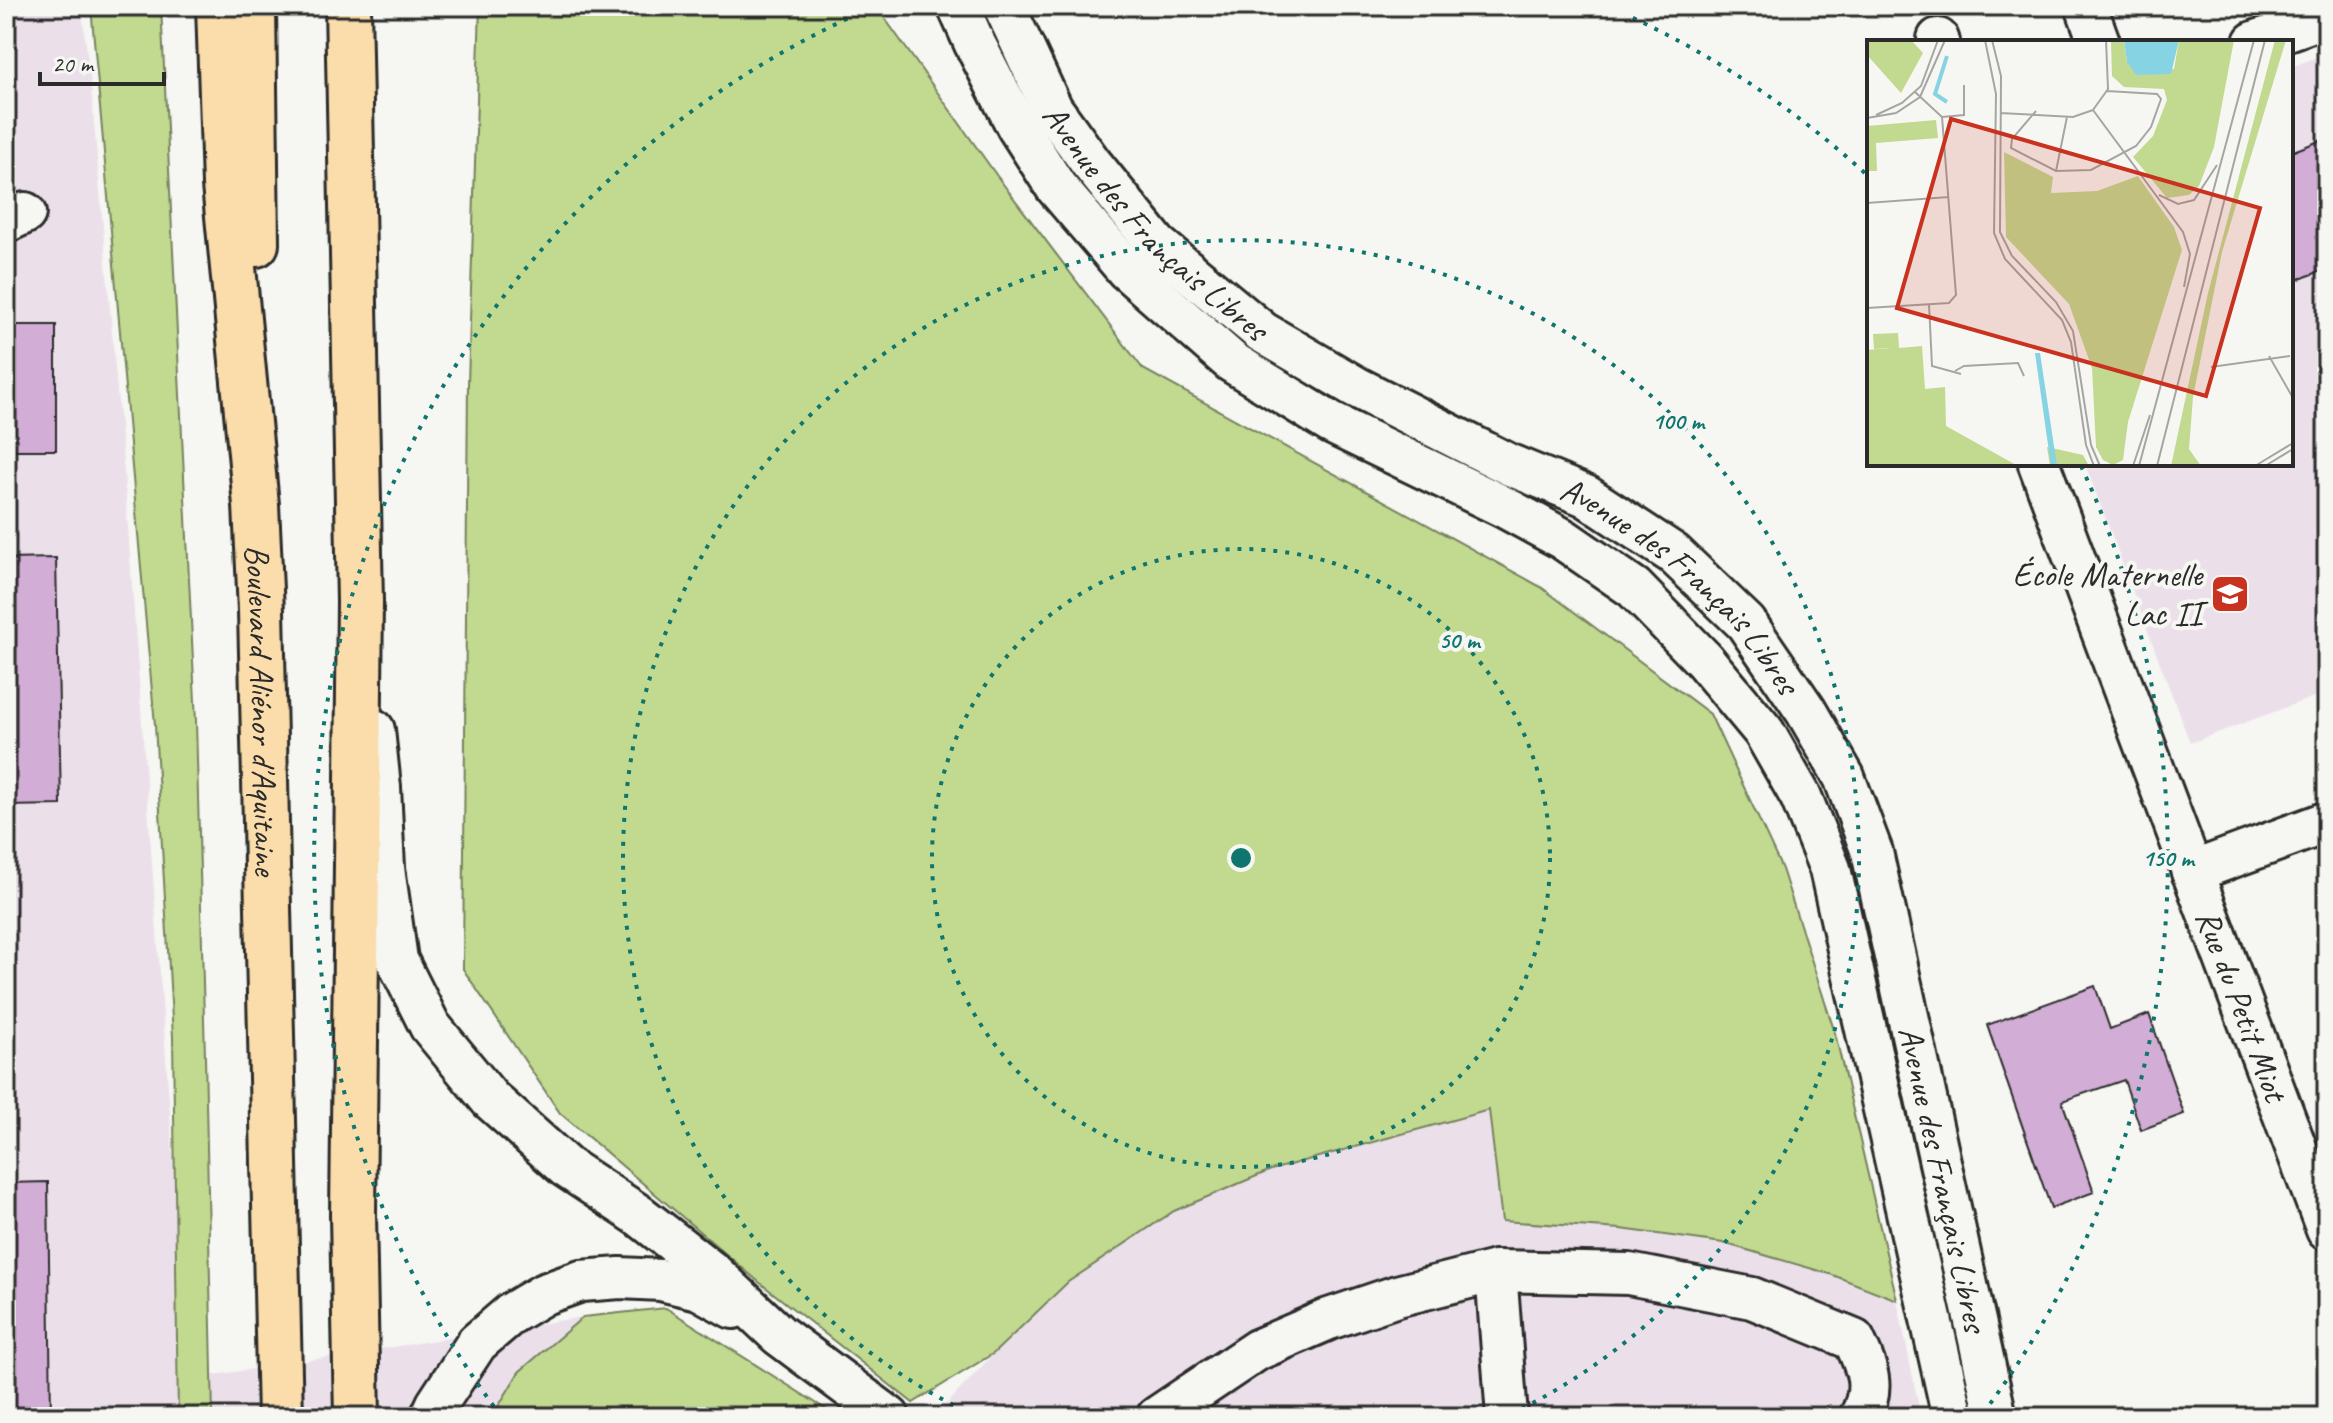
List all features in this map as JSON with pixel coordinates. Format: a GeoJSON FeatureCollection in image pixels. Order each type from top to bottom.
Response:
{"type":"FeatureCollection","features":[{"type":"Feature","properties":{"kind":"highway","name":"Boulevard Aliénor d'Aquitaine"},"geometry":{"type":"LineString","coordinates":[[219,6],[225,185],[256,505],[261,611],[280,1417]]}},
{"type":"Feature","properties":{"kind":"highway"},"geometry":{"type":"LineString","coordinates":[[253,6],[256,505]]}},
{"type":"Feature","properties":{"kind":"highway"},"geometry":{"type":"LineString","coordinates":[[348,6],[360,602],[353,1215],[357,1417]]}},
{"type":"Feature","properties":{"kind":"street","name":"Avenue des Français Libres"},"geometry":{"type":"LineString","coordinates":[[958,6],[1017,126],[1056,187],[1127,270],[1232,362],[1331,423],[1563,539],[1634,588],[1704,660],[1764,732],[1801,797],[1830,869],[1953,1417]]}},
{"type":"Feature","properties":{"kind":"street","name":"Avenue des Français Libres"},"geometry":{"type":"LineString","coordinates":[[1004,6],[1052,109],[1157,245],[1262,332],[1356,387],[1482,451],[1586,496],[1674,554],[1746,623],[1770,656],[1844,777],[1872,852],[1996,1417]]}},
{"type":"Feature","properties":{"kind":"street"},"geometry":{"type":"LineString","coordinates":[[2086,6],[2098,40]]}},
{"type":"Feature","properties":{"kind":"street"},"geometry":{"type":"LineString","coordinates":[[2260,40],[2327,16]]}},
{"type":"Feature","properties":{"kind":"street","name":"Rue du Petit Miot"},"geometry":{"type":"LineString","coordinates":[[2040,466],[2327,1230]]}},
{"type":"Feature","properties":{"kind":"street"},"geometry":{"type":"LineString","coordinates":[[360,602],[380,787],[384,868],[397,960],[430,1026],[490,1099],[555,1157],[640,1216],[713,1273],[779,1335],[889,1417]]}},
{"type":"Feature","properties":{"kind":"street"},"geometry":{"type":"LineString","coordinates":[[2192,872],[2327,822]]}},
{"type":"Feature","properties":{"kind":"street"},"geometry":{"type":"LineString","coordinates":[[1496,1271],[1507,1417]]}},
{"type":"Feature","properties":{"kind":"street"},"geometry":{"type":"LineString","coordinates":[[1157,1417],[1257,1350],[1329,1319],[1397,1296],[1496,1271],[1629,1274],[1752,1298],[1854,1340],[1868,1370],[1868,1403],[1860,1417]]}},
{"type":"Feature","properties":{"kind":"street"},"geometry":{"type":"LineString","coordinates":[[431,1417],[477,1343],[512,1313],[533,1300],[581,1281],[620,1278],[661,1280],[699,1289],[779,1335]]}},
{"type":"Feature","properties":{"kind":"shaded area"},"geometry":{"type":"Polygon","coordinates":[[[6,6],[81,6],[90,76],[124,472],[189,1379],[583,1317],[666,1308],[834,1417],[6,1417],[6,6]]]}},
{"type":"Feature","properties":{"kind":"shaded area","name":"École Maternelle Lac II"},"geometry":{"type":"Polygon","coordinates":[[[2327,53],[2327,692],[2190,743],[2086,466],[2293,466],[2293,66],[2327,53]]]}},
{"type":"Feature","properties":{"kind":"shaded area"},"geometry":{"type":"Polygon","coordinates":[[[1489,1110],[1621,1229],[1723,1243],[1830,1274],[1897,1300],[1921,1417],[935,1417],[994,1353],[1068,1282],[1174,1211],[1271,1170],[1489,1110]]]}},
{"type":"Feature","properties":{"kind":"green space"},"geometry":{"type":"Polygon","coordinates":[[[91,6],[161,6],[196,722],[213,1417],[178,1417],[173,1037],[155,725],[91,6]]]}},
{"type":"Feature","properties":{"kind":"green space"},"geometry":{"type":"Polygon","coordinates":[[[480,6],[876,6],[997,176],[1143,369],[1541,587],[1710,714],[1782,869],[1835,1033],[1897,1300],[1830,1274],[1723,1243],[1621,1229],[1502,1221],[1489,1110],[1271,1170],[1174,1211],[1068,1282],[994,1353],[913,1403],[759,1282],[560,1113],[463,969],[468,384],[480,6]]]}},
{"type":"Feature","properties":{"kind":"green space"},"geometry":{"type":"Polygon","coordinates":[[[666,1308],[838,1417],[492,1417],[519,1372],[583,1317],[666,1308]]]}},
{"type":"Feature","properties":{"kind":"building"},"geometry":{"type":"Polygon","coordinates":[[[2327,138],[2327,269],[2293,281],[2293,151],[2327,138]]]}},
{"type":"Feature","properties":{"kind":"building"},"geometry":{"type":"Polygon","coordinates":[[[6,325],[56,325],[56,450],[6,450],[6,325]]]}},
{"type":"Feature","properties":{"kind":"building"},"geometry":{"type":"Polygon","coordinates":[[[56,558],[61,805],[6,806],[6,559],[56,558]]]}},
{"type":"Feature","properties":{"kind":"building"},"geometry":{"type":"Polygon","coordinates":[[[2095,986],[2110,1029],[2149,1014],[2184,1114],[2141,1130],[2124,1080],[2062,1101],[2094,1192],[2051,1208],[1987,1025],[2095,986]]]}},
{"type":"Feature","properties":{"kind":"building"},"geometry":{"type":"Polygon","coordinates":[[[48,1182],[51,1417],[6,1417],[6,1183],[48,1182]]]}},
{"type":"Feature","properties":{"kind":"place","name":"École Maternelle Lac II"},"geometry":{"type":"Point","coordinates":[2230,594]}}]}
